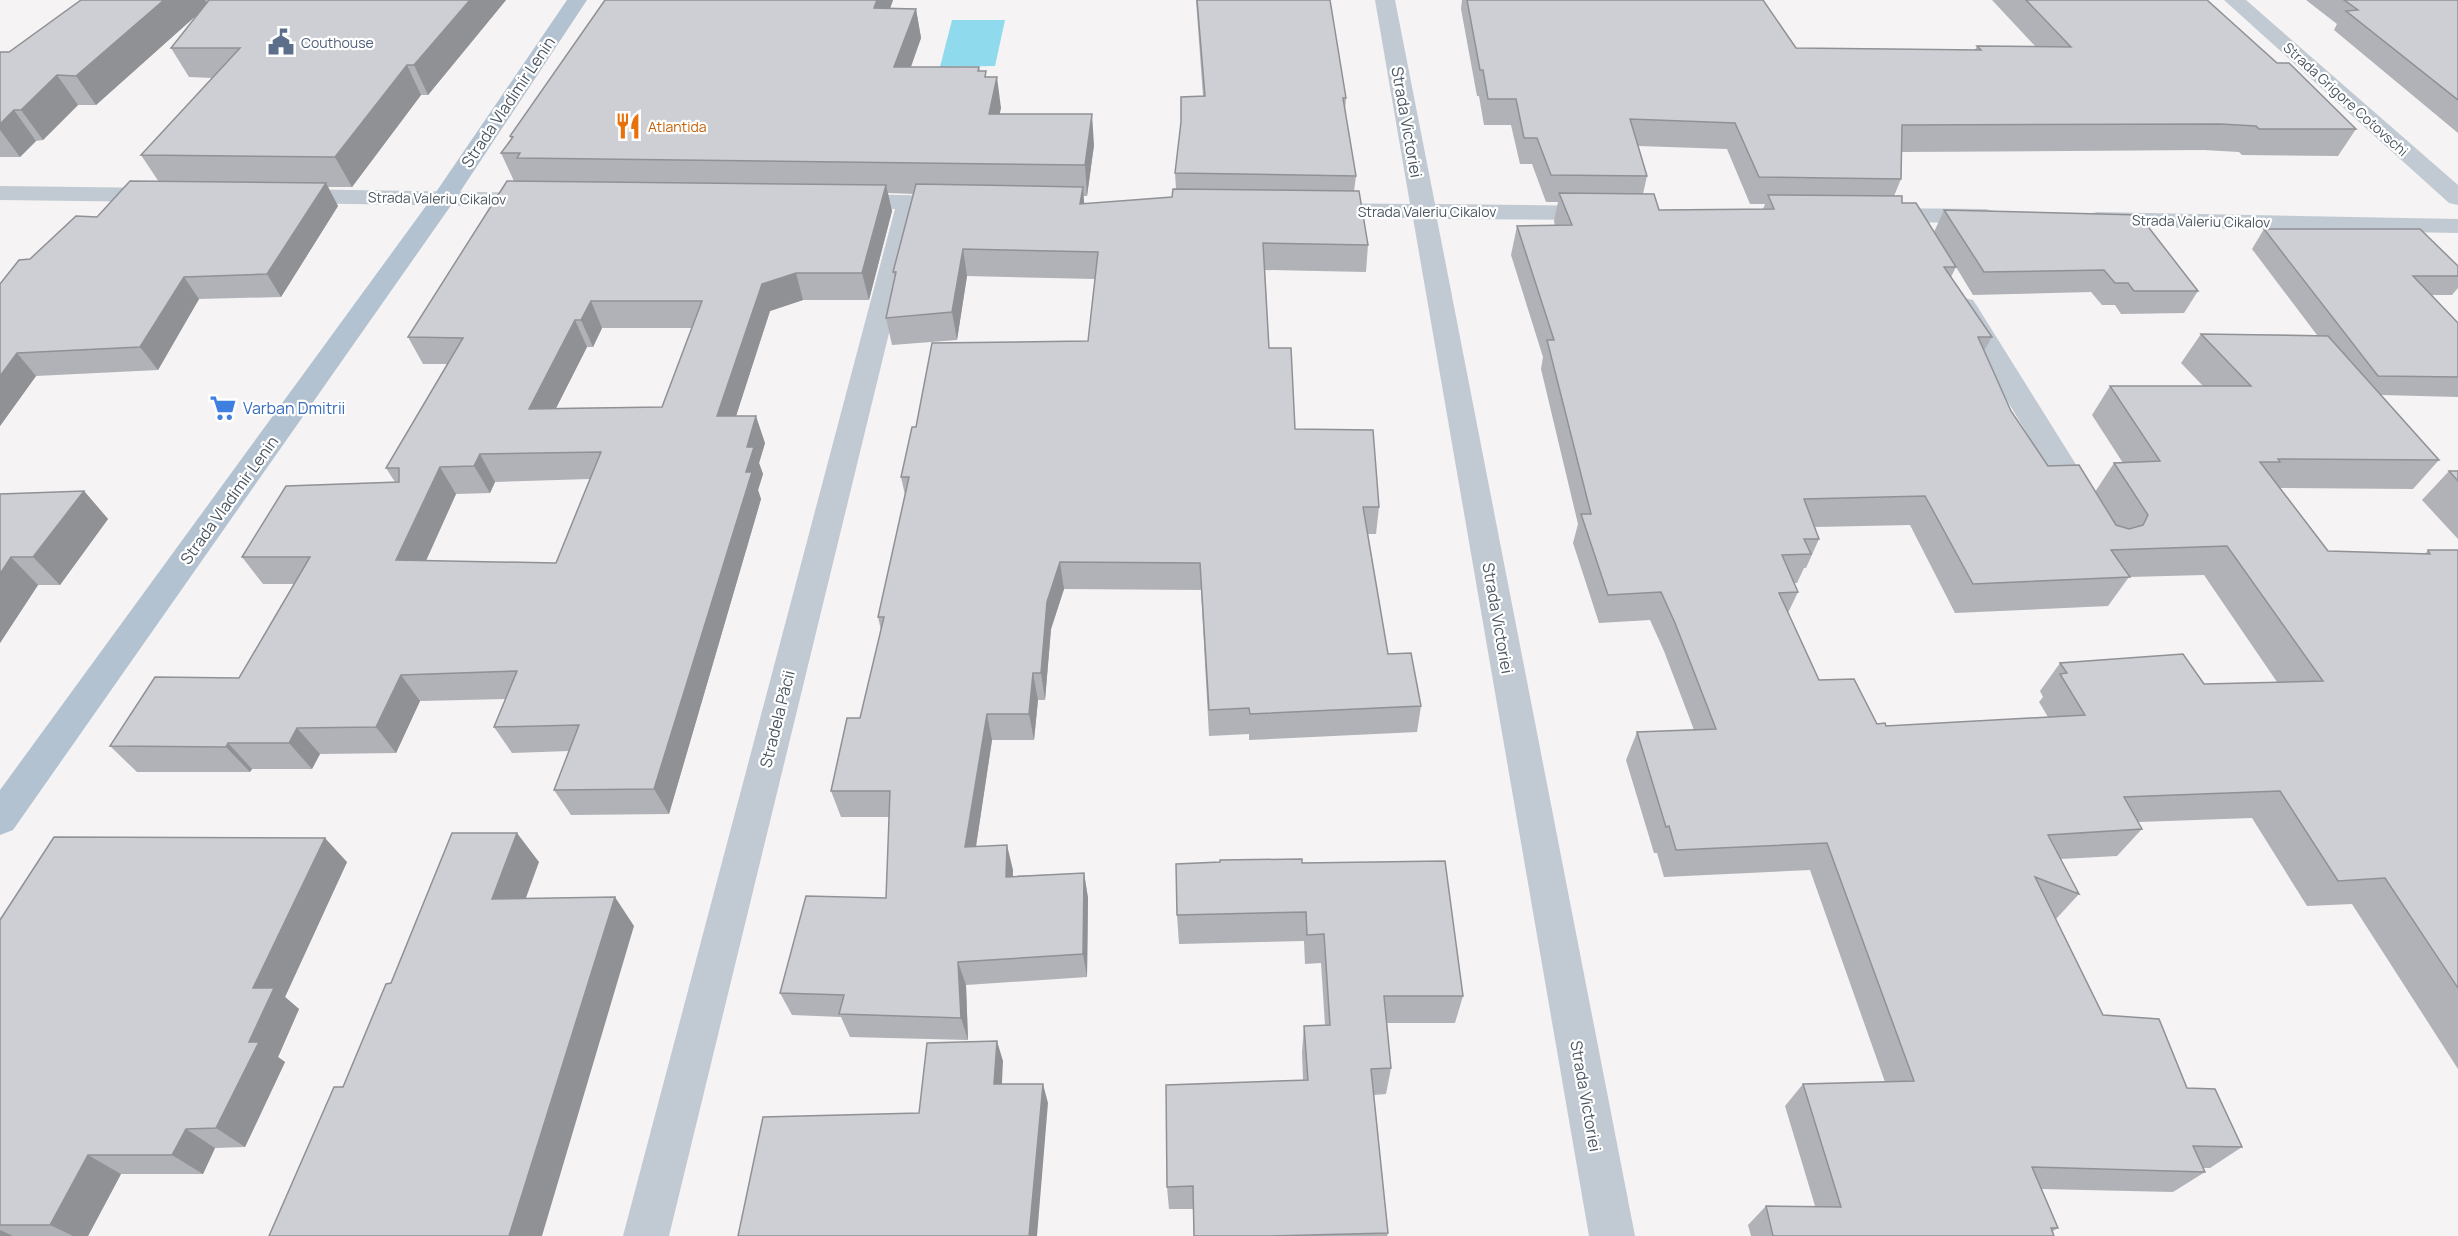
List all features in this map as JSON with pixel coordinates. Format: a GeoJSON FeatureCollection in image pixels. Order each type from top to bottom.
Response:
{"type":"FeatureCollection","features":[{"type":"Feature","properties":{"kind":"main road","name":"Strada Vladimir Lenin"},"geometry":{"type":"LineString","coordinates":[[0,819],[443,199],[577,0]]}},
{"type":"Feature","properties":{"kind":"street","name":"Strada Victoriei"},"geometry":{"type":"LineString","coordinates":[[1385,0],[1612,1236]]}},
{"type":"Feature","properties":{"kind":"street","name":"Strada Grigore Cotovschi"},"geometry":{"type":"LineString","coordinates":[[2234,0],[2458,198]]}},
{"type":"Feature","properties":{"kind":"street"},"geometry":{"type":"LineString","coordinates":[[0,193],[180,195]]}},
{"type":"Feature","properties":{"kind":"street","name":"Strada Valeriu Cikalov"},"geometry":{"type":"LineString","coordinates":[[264,196],[563,200]]}},
{"type":"Feature","properties":{"kind":"street"},"geometry":{"type":"LineString","coordinates":[[825,201],[979,203]]}},
{"type":"Feature","properties":{"kind":"street","name":"Stradela Păcii"},"geometry":{"type":"LineString","coordinates":[[646,1236],[909,202]]}},
{"type":"Feature","properties":{"kind":"street","name":"Strada Valeriu Cikalov"},"geometry":{"type":"LineString","coordinates":[[1296,209],[1624,213]]}},
{"type":"Feature","properties":{"kind":"street"},"geometry":{"type":"LineString","coordinates":[[1861,215],[2003,217]]}},
{"type":"Feature","properties":{"kind":"street"},"geometry":{"type":"LineString","coordinates":[[1909,215],[1927,245]]}},
{"type":"Feature","properties":{"kind":"street","name":"Strada Valeriu Cikalov"},"geometry":{"type":"LineString","coordinates":[[2074,218],[2458,226]]}},
{"type":"Feature","properties":{"kind":"street"},"geometry":{"type":"LineString","coordinates":[[1951,285],[2097,525]]}},
{"type":"Feature","properties":{"kind":"water"},"geometry":{"type":"Polygon","coordinates":[[[952,20],[1005,20],[995,66],[940,67],[952,20]]]}},
{"type":"Feature","properties":{"kind":"building"},"geometry":{"type":"Polygon","coordinates":[[[81,0],[164,0],[76,76],[57,75],[21,110],[14,110],[0,124],[0,52],[9,52],[81,0]]]}},
{"type":"Feature","properties":{"kind":"building"},"geometry":{"type":"Polygon","coordinates":[[[209,0],[470,0],[414,65],[407,65],[335,157],[141,155],[240,48],[171,48],[209,0]]]}},
{"type":"Feature","properties":{"kind":"building"},"geometry":{"type":"Polygon","coordinates":[[[605,0],[877,0],[874,8],[916,9],[894,67],[979,67],[978,71],[986,71],[985,77],[997,77],[989,114],[1092,114],[1085,165],[517,158],[520,153],[501,153],[513,137],[510,136],[605,0]]]}},
{"type":"Feature","properties":{"kind":"building"},"geometry":{"type":"Polygon","coordinates":[[[1197,0],[1330,0],[1356,176],[1175,173],[1181,122],[1181,97],[1205,96],[1197,0]]]}},
{"type":"Feature","properties":{"kind":"building"},"geometry":{"type":"Polygon","coordinates":[[[1467,0],[1763,0],[1796,48],[1981,50],[1977,46],[2071,47],[2026,0],[2207,0],[2277,63],[2289,63],[2356,129],[2259,129],[2256,126],[2220,124],[1902,125],[1901,179],[1759,177],[1735,123],[1630,119],[1647,176],[1551,175],[1537,138],[1524,138],[1516,99],[1488,99],[1483,70],[1480,70],[1467,0]]]}},
{"type":"Feature","properties":{"kind":"building"},"geometry":{"type":"Polygon","coordinates":[[[2344,0],[2458,0],[2458,100],[2346,11],[2358,10],[2344,0]]]}},
{"type":"Feature","properties":{"kind":"building"},"geometry":{"type":"Polygon","coordinates":[[[130,181],[326,183],[267,274],[184,277],[140,347],[17,353],[0,376],[0,284],[19,260],[30,259],[76,216],[97,217],[130,181]]]}},
{"type":"Feature","properties":{"kind":"building"},"geometry":{"type":"Polygon","coordinates":[[[507,181],[886,185],[862,273],[796,273],[762,284],[717,416],[756,416],[747,447],[754,447],[746,472],[752,472],[654,789],[554,790],[579,725],[494,727],[517,671],[401,675],[376,727],[297,728],[289,743],[228,743],[226,747],[110,746],[155,677],[239,678],[310,557],[242,557],[286,486],[399,482],[399,468],[386,468],[463,338],[408,337],[507,181]],[[591,301],[581,320],[575,320],[529,409],[662,407],[702,301],[591,301]],[[601,452],[480,454],[474,466],[440,467],[396,560],[556,563],[601,452]]]}},
{"type":"Feature","properties":{"kind":"building"},"geometry":{"type":"Polygon","coordinates":[[[916,184],[1083,187],[1080,204],[1172,197],[1173,189],[1359,191],[1368,245],[1263,243],[1269,348],[1291,348],[1295,429],[1373,430],[1379,507],[1363,507],[1388,654],[1411,653],[1421,706],[1250,714],[1249,708],[1209,710],[1200,563],[1060,562],[1047,602],[1041,673],[1033,673],[1029,714],[987,714],[965,847],[1007,845],[1006,877],[1084,873],[1083,954],[958,962],[961,1018],[839,1014],[844,995],[780,993],[806,896],[886,898],[890,791],[831,791],[847,718],[860,718],[884,617],[878,617],[909,477],[901,477],[912,427],[916,427],[932,343],[1088,341],[1098,252],[963,249],[952,312],[886,318],[896,272],[893,272],[916,184]]]}},
{"type":"Feature","properties":{"kind":"building"},"geometry":{"type":"Polygon","coordinates":[[[1559,193],[1654,194],[1659,210],[1774,209],[1768,195],[1902,196],[1902,203],[1916,203],[1956,267],[1944,267],[1992,337],[1978,337],[2011,411],[2048,466],[2079,465],[2116,525],[2129,529],[2143,525],[2148,515],[2114,463],[2160,461],[2110,386],[2251,386],[2201,334],[2328,336],[2439,460],[2278,459],[2280,462],[2260,462],[2328,551],[2430,554],[2428,550],[2458,550],[2458,988],[2385,878],[2338,881],[2280,791],[2124,797],[2142,829],[2048,835],[2079,894],[2035,877],[2103,1015],[2159,1019],[2187,1088],[2215,1089],[2242,1147],[2193,1146],[2205,1172],[2032,1167],[2058,1228],[2051,1228],[2054,1236],[1773,1236],[1766,1206],[1841,1207],[1803,1084],[1914,1081],[1827,843],[1676,850],[1669,826],[1666,827],[1637,732],[1716,729],[1661,592],[1608,595],[1581,514],[1591,514],[1547,340],[1554,340],[1517,226],[1572,225],[1559,193]],[[1925,496],[1804,499],[1819,539],[1804,539],[1811,554],[1782,555],[1798,592],[1779,593],[1819,680],[1854,679],[1877,724],[1885,723],[1886,726],[2085,715],[2060,674],[2067,673],[2060,663],[2183,654],[2204,684],[2323,681],[2227,546],[2111,550],[2130,577],[1973,584],[1925,496]]]}},
{"type":"Feature","properties":{"kind":"building"},"geometry":{"type":"Polygon","coordinates":[[[1944,210],[2139,215],[2198,291],[2134,291],[2128,283],[2115,283],[2104,270],[1984,272],[1944,210]]]}},
{"type":"Feature","properties":{"kind":"building"},"geometry":{"type":"Polygon","coordinates":[[[2264,229],[2420,229],[2458,266],[2458,276],[2413,276],[2458,323],[2458,377],[2378,376],[2264,229]]]}},
{"type":"Feature","properties":{"kind":"building"},"geometry":{"type":"Polygon","coordinates":[[[2449,471],[2458,471],[2458,481],[2449,471]]]}},
{"type":"Feature","properties":{"kind":"building"},"geometry":{"type":"Polygon","coordinates":[[[84,491],[33,557],[11,557],[0,574],[0,494],[84,491]]]}},
{"type":"Feature","properties":{"kind":"building"},"geometry":{"type":"Polygon","coordinates":[[[452,833],[517,833],[492,899],[615,897],[509,1236],[269,1236],[334,1087],[343,1087],[386,984],[391,983],[452,833]]]}},
{"type":"Feature","properties":{"kind":"building"},"geometry":{"type":"Polygon","coordinates":[[[54,837],[325,838],[253,988],[274,988],[249,1042],[259,1042],[216,1128],[186,1129],[172,1155],[88,1155],[50,1225],[0,1225],[0,920],[54,837]]]}},
{"type":"Feature","properties":{"kind":"building"},"geometry":{"type":"Polygon","coordinates":[[[1302,859],[1302,863],[1445,861],[1463,996],[1384,996],[1391,1068],[1371,1069],[1388,1233],[1194,1236],[1193,1186],[1167,1187],[1166,1085],[1308,1080],[1304,1026],[1330,1025],[1324,934],[1307,935],[1306,912],[1177,915],[1176,864],[1220,862],[1220,860],[1302,859]]]}},
{"type":"Feature","properties":{"kind":"building"},"geometry":{"type":"Polygon","coordinates":[[[997,1041],[994,1084],[1043,1084],[1029,1236],[738,1236],[763,1117],[919,1113],[927,1043],[997,1041]]]}},
{"type":"Feature","properties":{"kind":"place","name":"Couthouse"},"geometry":{"type":"Point","coordinates":[281,42]}},
{"type":"Feature","properties":{"kind":"place","name":"Atlantida"},"geometry":{"type":"Point","coordinates":[628,126]}},
{"type":"Feature","properties":{"kind":"place","name":"Varban Dmitrii"},"geometry":{"type":"Point","coordinates":[223,408]}}]}
